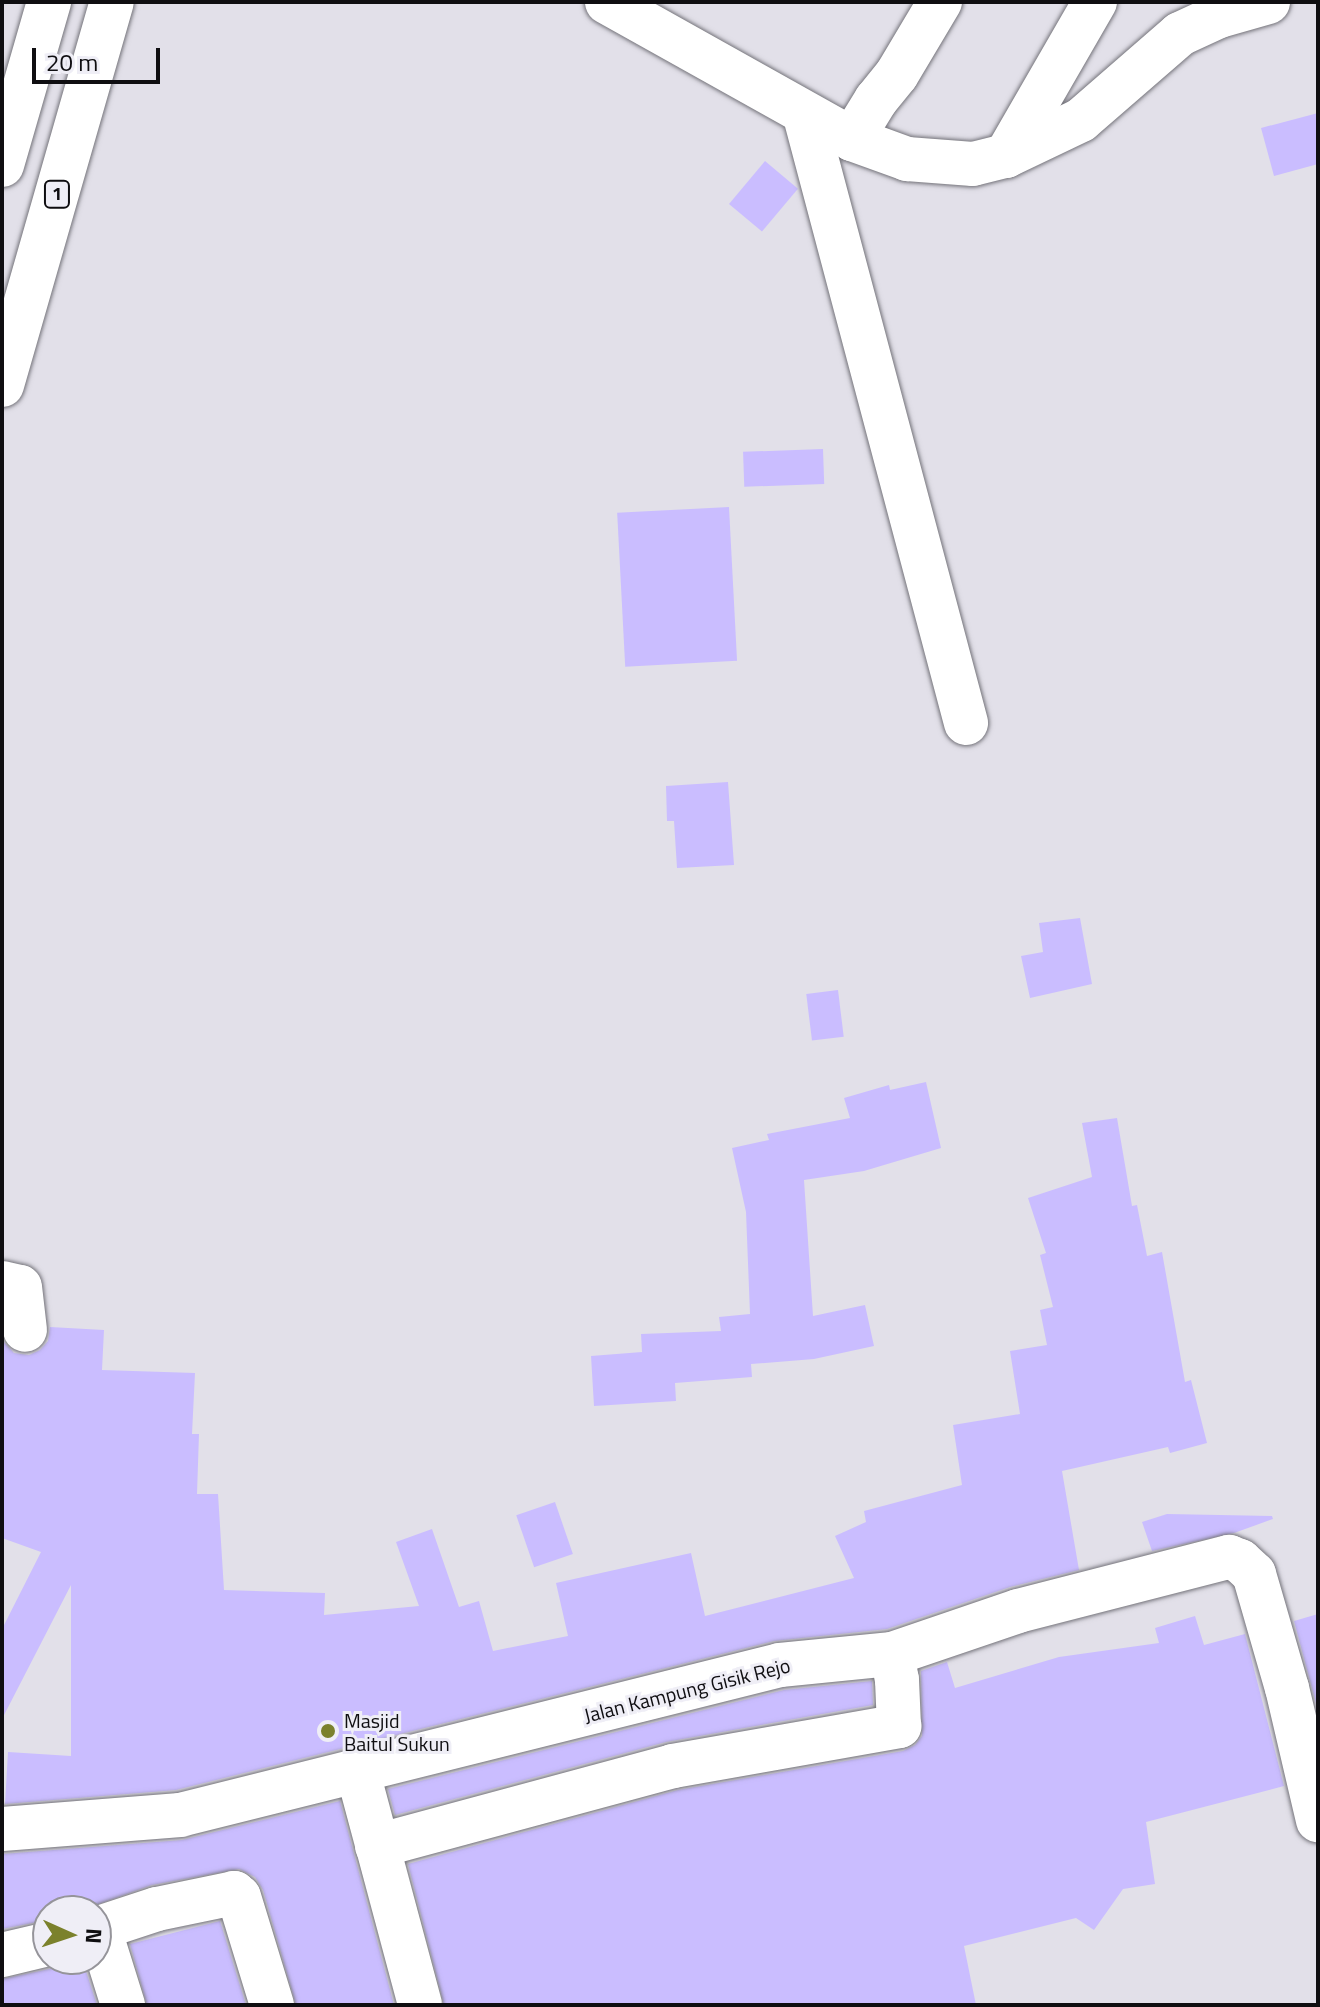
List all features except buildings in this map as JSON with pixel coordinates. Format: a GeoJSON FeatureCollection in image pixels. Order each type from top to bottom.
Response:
{"type":"FeatureCollection","features":[{"type":"Feature","properties":{"kind":"main road"},"geometry":{"type":"LineString","coordinates":[[2,165],[49,2]]}},
{"type":"Feature","properties":{"kind":"main road","name":"1"},"geometry":{"type":"LineString","coordinates":[[2,385],[112,2]]}},
{"type":"Feature","properties":{"kind":"main road"},"geometry":{"type":"LineString","coordinates":[[607,2],[805,116],[852,139],[907,159],[973,164],[1006,156],[1081,120],[1180,34],[1219,16],[1268,2]]}},
{"type":"Feature","properties":{"kind":"main road"},"geometry":{"type":"LineString","coordinates":[[852,139],[876,100],[897,74],[940,2]]}},
{"type":"Feature","properties":{"kind":"main road"},"geometry":{"type":"LineString","coordinates":[[1006,156],[1095,2]]}},
{"type":"Feature","properties":{"kind":"main road"},"geometry":{"type":"LineString","coordinates":[[805,116],[966,723]]}},
{"type":"Feature","properties":{"kind":"main road"},"geometry":{"type":"LineString","coordinates":[[2,1283],[20,1287],[25,1330]]}},
{"type":"Feature","properties":{"kind":"main road","name":"Jalan Kampung Gisik Rejo"},"geometry":{"type":"LineString","coordinates":[[2,1829],[180,1815],[358,1773],[780,1665],[892,1654],[1018,1611],[1229,1557],[1240,1561],[1254,1574],[1309,1734],[1318,1820]]}},
{"type":"Feature","properties":{"kind":"main road"},"geometry":{"type":"LineString","coordinates":[[377,1846],[673,1766],[899,1726],[897,1680],[892,1654]]}},
{"type":"Feature","properties":{"kind":"main road"},"geometry":{"type":"LineString","coordinates":[[358,1773],[420,2005]]}},
{"type":"Feature","properties":{"kind":"main road"},"geometry":{"type":"LineString","coordinates":[[112,1923],[157,1909],[234,1893],[239,1897],[272,2005]]}},
{"type":"Feature","properties":{"kind":"main road"},"geometry":{"type":"LineString","coordinates":[[2,1955],[32,1948]]}},
{"type":"Feature","properties":{"kind":"main road"},"geometry":{"type":"LineString","coordinates":[[112,1971],[123,2005]]}},
{"type":"Feature","properties":{"kind":"place","name":"Masjid Baitul Sukun"},"geometry":{"type":"Point","coordinates":[328,1731]}}]}
